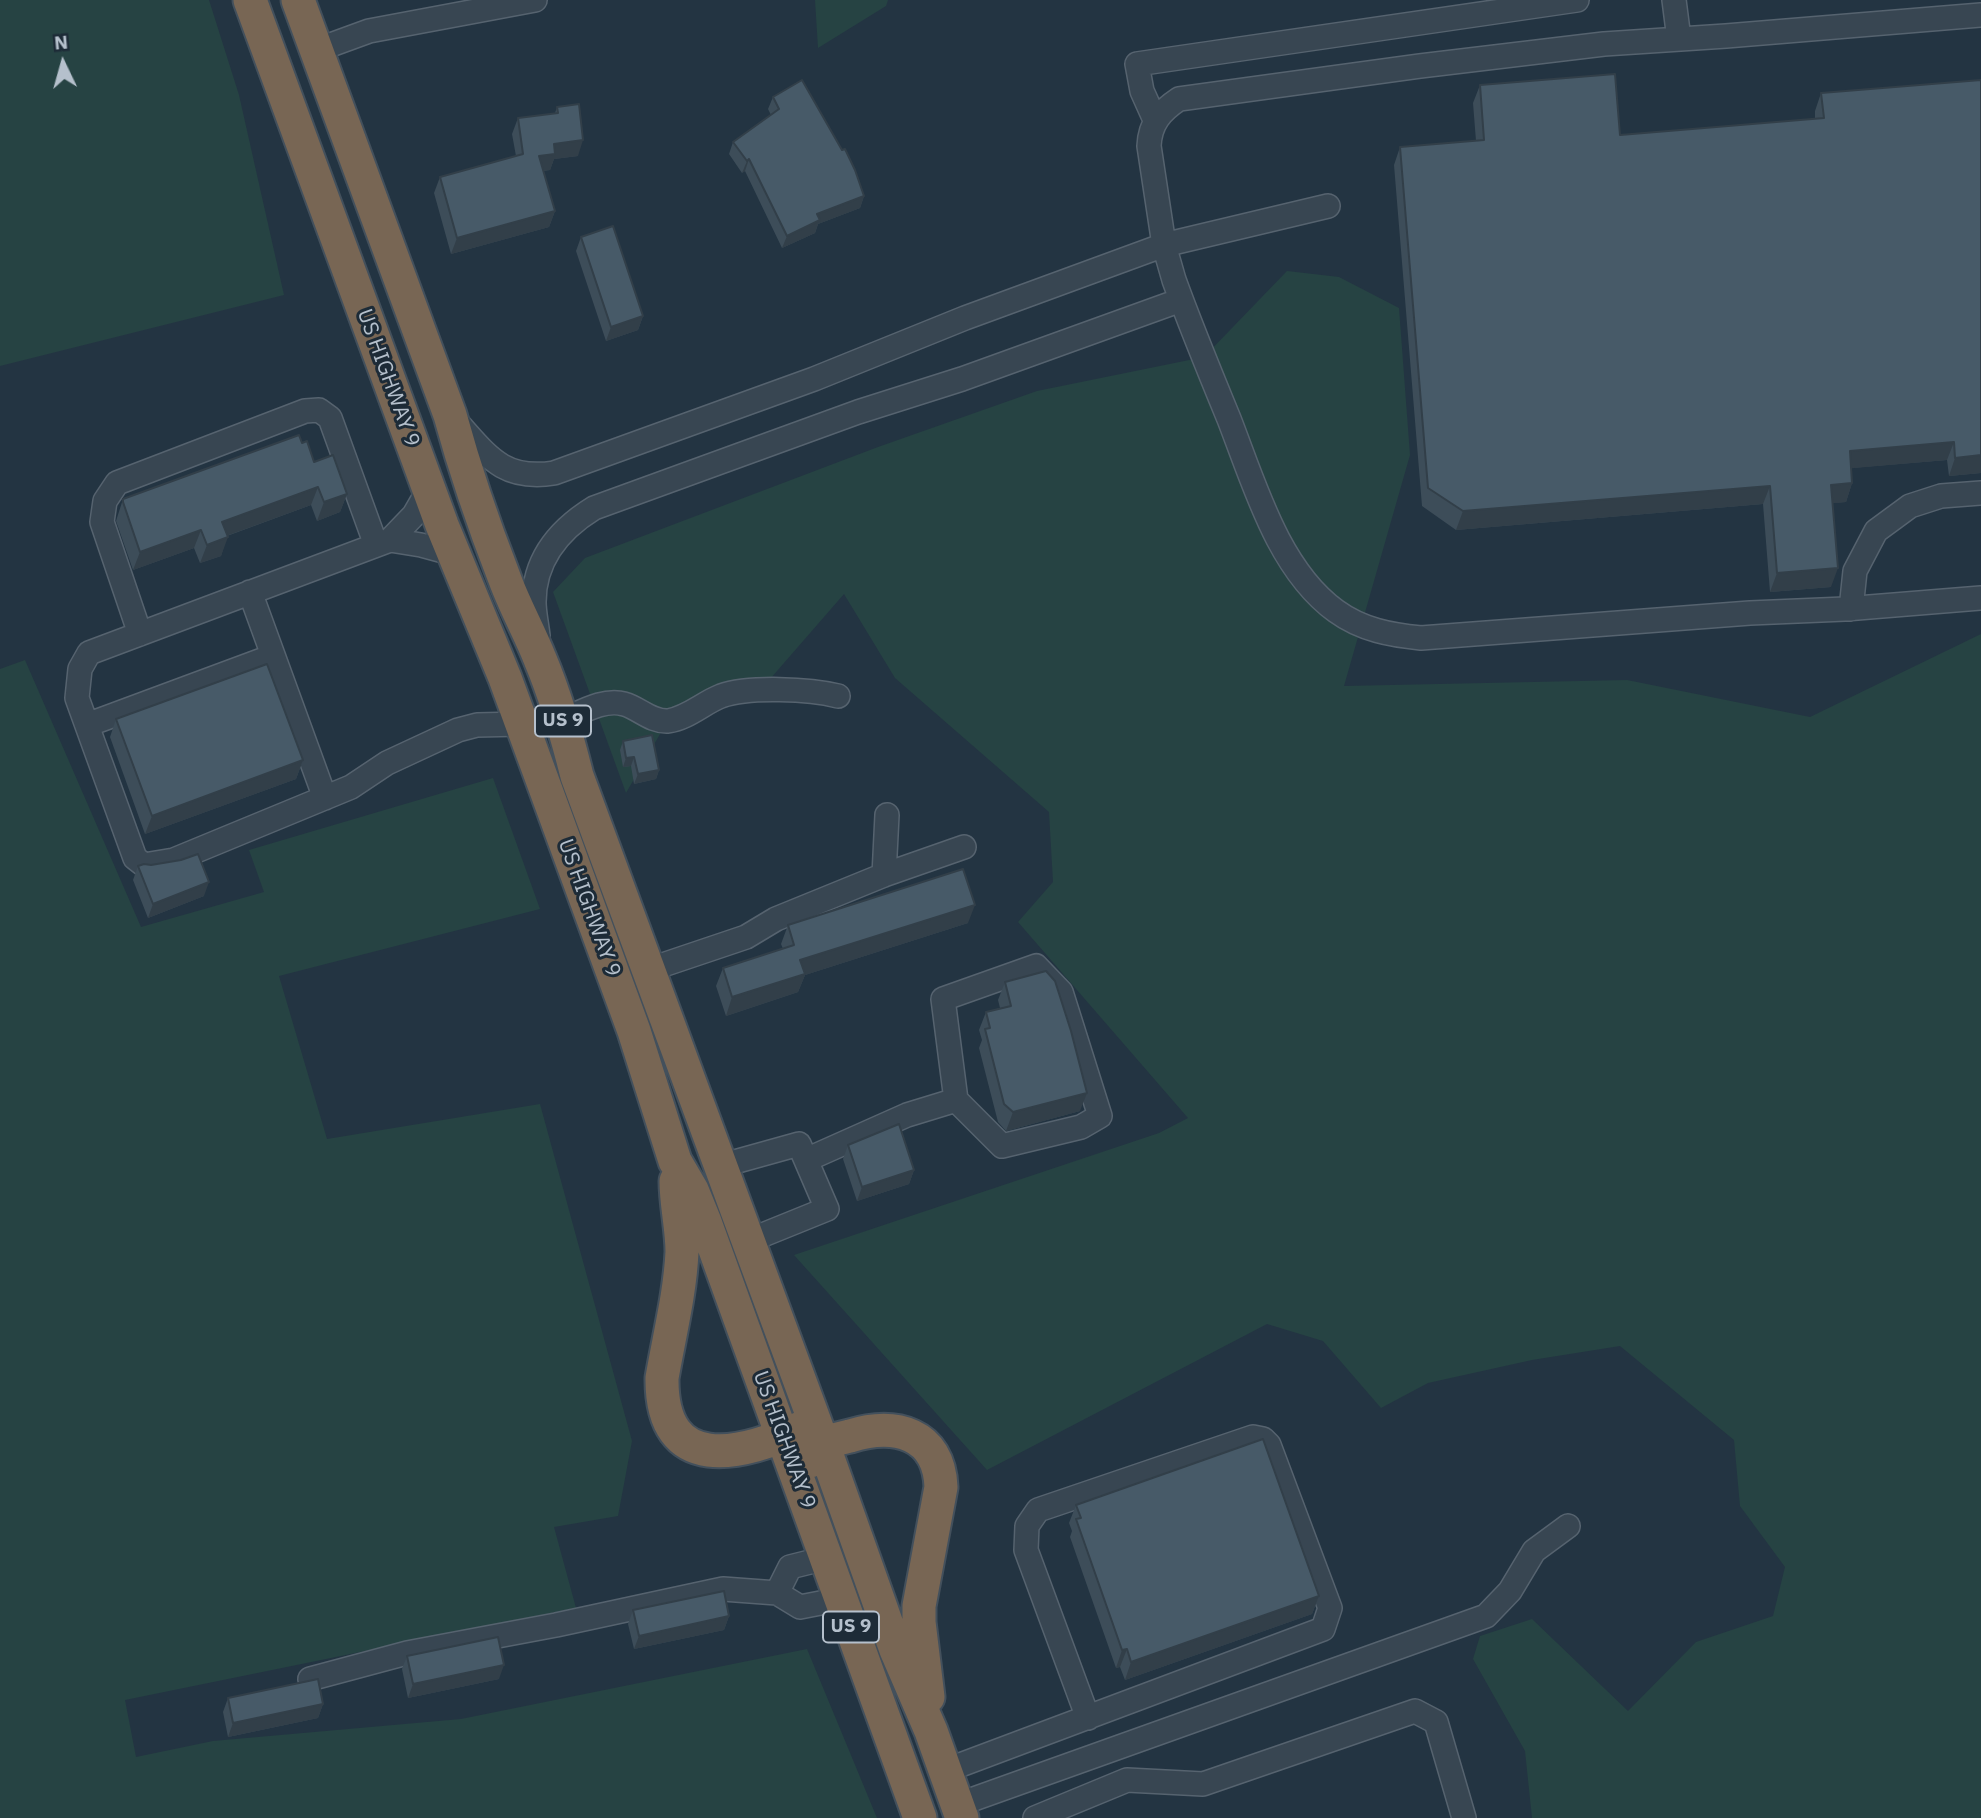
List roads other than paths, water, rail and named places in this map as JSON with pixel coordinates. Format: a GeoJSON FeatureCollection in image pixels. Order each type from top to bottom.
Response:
{"type":"FeatureCollection","features":[{"type":"Feature","properties":{"kind":"highway","name":"US HIGHWAY 9"},"geometry":{"type":"LineString","coordinates":[[250,0],[429,489],[522,724],[634,1031],[675,1161],[692,1190],[705,1222],[920,1818]]}},
{"type":"Feature","properties":{"kind":"highway","name":"US HIGHWAY 9"},"geometry":{"type":"LineString","coordinates":[[298,0],[450,415],[467,478],[520,618],[540,657],[563,720],[577,776],[896,1650],[932,1731],[960,1811]]}},
{"type":"Feature","properties":{"kind":"highway"},"geometry":{"type":"LineString","coordinates":[[675,1161],[682,1253],[662,1378],[665,1413],[673,1429],[682,1439],[698,1449],[715,1452],[741,1449],[783,1437],[877,1429],[896,1430],[914,1437],[935,1460],[941,1488],[919,1606],[932,1731]]}},
{"type":"Feature","properties":{"kind":"highway"},"geometry":{"type":"LineString","coordinates":[[801,1486],[818,1433]]}},
{"type":"Feature","properties":{"kind":"street"},"geometry":{"type":"LineString","coordinates":[[317,50],[369,31],[536,0]]}},
{"type":"Feature","properties":{"kind":"street"},"geometry":{"type":"LineString","coordinates":[[1155,120],[1142,90],[1137,64],[1577,0]]}},
{"type":"Feature","properties":{"kind":"street"},"geometry":{"type":"LineString","coordinates":[[1674,0],[1679,39]]}},
{"type":"Feature","properties":{"kind":"street"},"geometry":{"type":"LineString","coordinates":[[1981,15],[1604,44],[1179,99],[1165,108],[1155,120],[1149,146],[1164,245],[1181,300],[1260,498],[1282,545],[1308,585],[1348,619],[1391,635],[1422,638],[1981,598]]}},
{"type":"Feature","properties":{"kind":"street"},"geometry":{"type":"LineString","coordinates":[[450,415],[487,455],[501,466],[519,473],[554,473],[814,379],[965,318],[1164,245],[1328,206]]}},
{"type":"Feature","properties":{"kind":"street"},"geometry":{"type":"LineString","coordinates":[[540,657],[534,601],[539,572],[547,552],[562,531],[594,508],[858,412],[962,379],[1181,300]]}},
{"type":"Feature","properties":{"kind":"street"},"geometry":{"type":"LineString","coordinates":[[140,634],[102,522],[106,501],[117,483],[305,411],[320,410],[331,418],[383,542]]}},
{"type":"Feature","properties":{"kind":"street"},"geometry":{"type":"LineString","coordinates":[[429,489],[414,515],[383,542],[89,653],[80,669],[77,698],[135,858],[144,865],[174,860],[351,787],[387,763],[458,730],[477,725],[522,724]]}},
{"type":"Feature","properties":{"kind":"street"},"geometry":{"type":"LineString","coordinates":[[1850,609],[1855,571],[1876,531],[1909,506],[1941,496],[1981,493]]}},
{"type":"Feature","properties":{"kind":"street"},"geometry":{"type":"LineString","coordinates":[[383,542],[421,545],[454,554]]}},
{"type":"Feature","properties":{"kind":"street"},"geometry":{"type":"LineString","coordinates":[[250,593],[326,797]]}},
{"type":"Feature","properties":{"kind":"street"},"geometry":{"type":"LineString","coordinates":[[87,725],[273,656]]}},
{"type":"Feature","properties":{"kind":"street"},"geometry":{"type":"LineString","coordinates":[[563,720],[592,708],[618,703],[657,721],[670,720],[685,716],[720,697],[747,691],[815,691],[838,696]]}},
{"type":"Feature","properties":{"kind":"street"},"geometry":{"type":"LineString","coordinates":[[884,875],[887,815]]}},
{"type":"Feature","properties":{"kind":"street"},"geometry":{"type":"LineString","coordinates":[[648,970],[746,937],[776,919],[884,875],[964,847]]}},
{"type":"Feature","properties":{"kind":"street"},"geometry":{"type":"LineString","coordinates":[[1036,966],[1061,992],[1100,1116],[1081,1127],[1002,1146],[956,1100],[943,999],[1036,966]]}},
{"type":"Feature","properties":{"kind":"street"},"geometry":{"type":"LineString","coordinates":[[806,1160],[907,1115],[956,1100]]}},
{"type":"Feature","properties":{"kind":"street"},"geometry":{"type":"LineString","coordinates":[[720,1166],[799,1144],[827,1209],[748,1241]]}},
{"type":"Feature","properties":{"kind":"street"},"geometry":{"type":"LineString","coordinates":[[947,1770],[1323,1629],[1330,1608],[1269,1445],[1263,1439],[1253,1437],[1038,1510],[1027,1526],[1026,1550],[1088,1717]]}},
{"type":"Feature","properties":{"kind":"street"},"geometry":{"type":"LineString","coordinates":[[960,1811],[1486,1616],[1510,1591],[1534,1551],[1568,1526]]}},
{"type":"Feature","properties":{"kind":"street"},"geometry":{"type":"LineString","coordinates":[[777,1593],[790,1567],[826,1558]]}},
{"type":"Feature","properties":{"kind":"street"},"geometry":{"type":"LineString","coordinates":[[310,1679],[407,1653],[723,1589],[777,1593],[800,1607],[841,1599]]}},
{"type":"Feature","properties":{"kind":"street"},"geometry":{"type":"LineString","coordinates":[[1035,1818],[1127,1780],[1203,1784],[1415,1711],[1436,1722],[1464,1818]]}}]}
